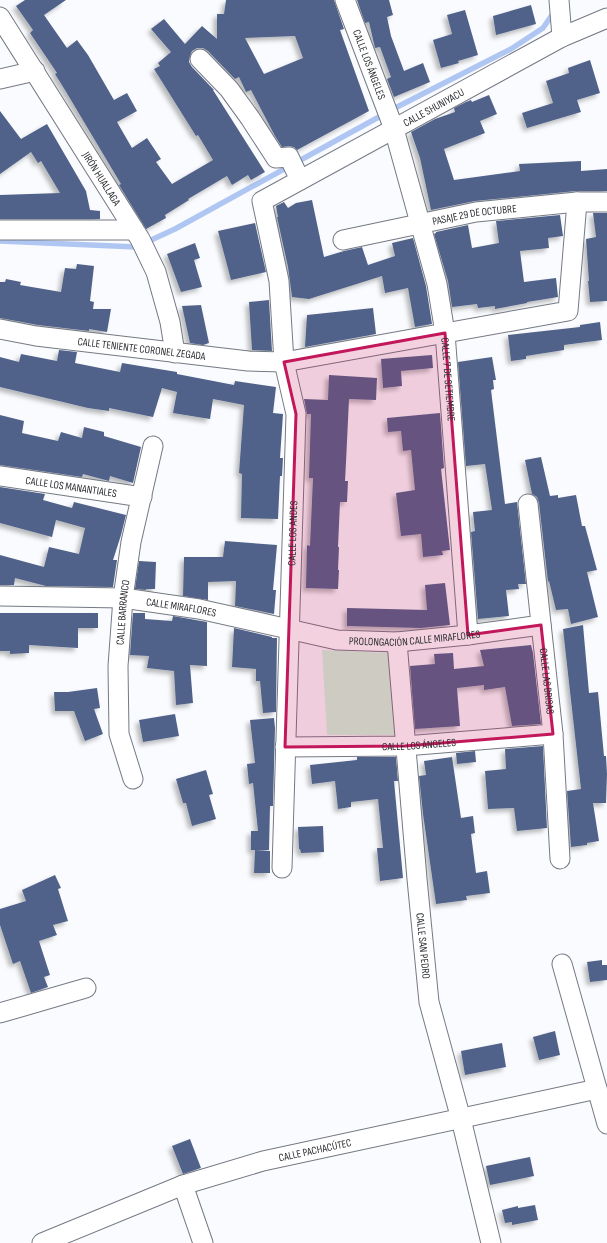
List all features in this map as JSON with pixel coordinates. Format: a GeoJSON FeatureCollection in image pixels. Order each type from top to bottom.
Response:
{"type":"FeatureCollection","features":[{"type":"Feature","properties":{"kind":"street","name":"CALLE LOS ÁNGELES"},"geometry":{"type":"LineString","coordinates":[[345,0],[394,129]]}},
{"type":"Feature","properties":{"kind":"street"},"geometry":{"type":"LineString","coordinates":[[559,0],[562,37]]}},
{"type":"Feature","properties":{"kind":"street","name":"JIRÓN HUALLAGA"},"geometry":{"type":"LineString","coordinates":[[0,17],[140,239],[156,272],[170,322],[175,353]]}},
{"type":"Feature","properties":{"kind":"street","name":"CALLE SHUNIYACU"},"geometry":{"type":"LineString","coordinates":[[262,201],[562,37],[607,18]]}},
{"type":"Feature","properties":{"kind":"street"},"geometry":{"type":"LineString","coordinates":[[200,59],[229,89],[276,158],[289,157],[300,180]]}},
{"type":"Feature","properties":{"kind":"street"},"geometry":{"type":"LineString","coordinates":[[0,79],[35,71]]}},
{"type":"Feature","properties":{"kind":"street","name":"CALLE 7 DE SETIEMBRE"},"geometry":{"type":"LineString","coordinates":[[394,129],[437,284],[445,333],[468,635]]}},
{"type":"Feature","properties":{"kind":"street","name":"CALLE LOS ANDES"},"geometry":{"type":"LineString","coordinates":[[262,201],[279,281],[284,362],[296,414],[282,868]]}},
{"type":"Feature","properties":{"kind":"street","name":"PASAJE 29 DE OCTUBRE"},"geometry":{"type":"LineString","coordinates":[[343,240],[476,212],[577,202],[607,202]]}},
{"type":"Feature","properties":{"kind":"street","name":"CALLE TENIENTE CORONEL ZEGADA"},"geometry":{"type":"LineString","coordinates":[[0,329],[36,336],[248,362],[284,362],[568,311],[577,202]]}},
{"type":"Feature","properties":{"kind":"street"},"geometry":{"type":"LineString","coordinates":[[0,230],[140,239]]}},
{"type":"Feature","properties":{"kind":"street","name":"CALLE BARRANCO"},"geometry":{"type":"LineString","coordinates":[[133,779],[119,734],[118,666],[131,542],[142,498],[152,446]]}},
{"type":"Feature","properties":{"kind":"street","name":"CALLE LOS MANANTIALES"},"geometry":{"type":"LineString","coordinates":[[0,476],[142,498]]}},
{"type":"Feature","properties":{"kind":"street","name":"CALLE LAS BRISAS"},"geometry":{"type":"LineString","coordinates":[[528,504],[553,734],[560,859]]}},
{"type":"Feature","properties":{"kind":"street","name":"CALLE MIRAFLORES"},"geometry":{"type":"LineString","coordinates":[[0,596],[124,598],[198,609],[289,630]]}},
{"type":"Feature","properties":{"kind":"street","name":"PROLONGACIÓN CALLE MIRAFLORES"},"geometry":{"type":"LineString","coordinates":[[289,630],[337,640],[397,642],[468,635],[541,625]]}},
{"type":"Feature","properties":{"kind":"street","name":"CALLE SAN PEDRO"},"geometry":{"type":"LineString","coordinates":[[397,642],[429,1002],[461,1119],[491,1243]]}},
{"type":"Feature","properties":{"kind":"street","name":"CALLE LOS ÁNGELES"},"geometry":{"type":"LineString","coordinates":[[285,747],[406,746],[553,734]]}},
{"type":"Feature","properties":{"kind":"street"},"geometry":{"type":"LineString","coordinates":[[562,964],[607,1124]]}},
{"type":"Feature","properties":{"kind":"street"},"geometry":{"type":"LineString","coordinates":[[0,1013],[86,988]]}},
{"type":"Feature","properties":{"kind":"street","name":"CALLE PACHACÚTEC"},"geometry":{"type":"LineString","coordinates":[[42,1243],[183,1185],[263,1161],[597,1089]]}},
{"type":"Feature","properties":{"kind":"street"},"geometry":{"type":"LineString","coordinates":[[183,1185],[203,1243]]}},
{"type":"Feature","properties":{"kind":"highlighted area"},"geometry":{"type":"Polygon","coordinates":[[[445,333],[468,635],[541,625],[553,734],[405,746],[285,747],[296,414],[284,362],[445,333]]]}},
{"type":"Feature","properties":{"kind":"green space"},"geometry":{"type":"Polygon","coordinates":[[[322,650],[389,653],[395,735],[327,735],[322,650]]]}},
{"type":"Feature","properties":{"kind":"building"},"geometry":{"type":"Polygon","coordinates":[[[25,0],[66,0],[44,15],[67,48],[77,40],[88,55],[114,100],[127,93],[137,111],[117,122],[132,148],[147,138],[161,159],[156,162],[172,184],[213,160],[198,135],[196,136],[154,69],[160,66],[158,63],[171,52],[151,29],[164,19],[185,44],[202,26],[217,39],[217,14],[224,14],[226,0],[334,0],[344,29],[340,30],[369,111],[297,150],[294,147],[289,146],[282,147],[251,90],[246,92],[239,77],[235,79],[208,51],[203,48],[197,48],[192,51],[189,62],[214,90],[265,172],[251,180],[248,175],[232,185],[227,176],[188,199],[189,200],[165,215],[166,218],[146,229],[119,185],[121,184],[55,74],[57,73],[30,33],[33,30],[16,6],[25,0]],[[295,36],[245,38],[264,74],[303,58],[295,36]]]}},
{"type":"Feature","properties":{"kind":"building"},"geometry":{"type":"Polygon","coordinates":[[[357,0],[389,0],[393,15],[387,17],[391,36],[404,71],[423,63],[430,82],[394,97],[387,79],[391,77],[380,47],[375,48],[369,22],[365,23],[357,0]]]}},
{"type":"Feature","properties":{"kind":"building"},"geometry":{"type":"Polygon","coordinates":[[[531,5],[536,24],[496,35],[493,16],[531,5]]]}},
{"type":"Feature","properties":{"kind":"building"},"geometry":{"type":"Polygon","coordinates":[[[465,10],[478,55],[458,61],[459,63],[441,68],[433,40],[452,34],[447,15],[465,10]]]}},
{"type":"Feature","properties":{"kind":"building"},"geometry":{"type":"Polygon","coordinates":[[[590,60],[600,93],[577,100],[581,112],[527,128],[522,113],[553,103],[546,81],[569,73],[568,68],[590,60]]]}},
{"type":"Feature","properties":{"kind":"building"},"geometry":{"type":"Polygon","coordinates":[[[489,95],[497,114],[480,121],[485,133],[444,149],[454,180],[520,171],[519,164],[581,161],[581,171],[607,169],[607,191],[576,191],[475,201],[431,210],[420,158],[411,132],[435,119],[455,112],[454,108],[466,102],[471,100],[472,102],[489,95]]]}},
{"type":"Feature","properties":{"kind":"building"},"geometry":{"type":"Polygon","coordinates":[[[0,111],[21,139],[47,124],[86,191],[90,210],[100,211],[100,219],[0,219],[0,195],[60,193],[41,161],[38,163],[31,152],[0,174],[0,111]]]}},
{"type":"Feature","properties":{"kind":"building"},"geometry":{"type":"Polygon","coordinates":[[[312,200],[324,257],[362,247],[368,265],[395,256],[392,243],[413,238],[426,286],[432,324],[415,327],[408,288],[385,293],[382,276],[309,299],[292,297],[288,267],[276,206],[284,202],[288,208],[296,203],[312,200]]]}},
{"type":"Feature","properties":{"kind":"building"},"geometry":{"type":"Polygon","coordinates":[[[593,213],[607,213],[607,301],[590,302],[586,239],[596,237],[593,213]]]}},
{"type":"Feature","properties":{"kind":"building"},"geometry":{"type":"Polygon","coordinates":[[[560,215],[563,236],[548,238],[549,248],[520,251],[524,282],[556,278],[558,297],[495,309],[495,306],[478,308],[477,304],[452,307],[448,281],[434,234],[436,232],[468,225],[472,248],[499,243],[496,221],[560,215]]]}},
{"type":"Feature","properties":{"kind":"building"},"geometry":{"type":"Polygon","coordinates":[[[255,223],[266,272],[231,280],[218,231],[255,223]]]}},
{"type":"Feature","properties":{"kind":"building"},"geometry":{"type":"Polygon","coordinates":[[[195,243],[200,258],[194,260],[202,287],[181,292],[167,254],[195,243]]]}},
{"type":"Feature","properties":{"kind":"building"},"geometry":{"type":"Polygon","coordinates":[[[77,264],[94,266],[90,301],[94,302],[93,309],[111,309],[107,332],[38,325],[0,318],[0,282],[5,282],[6,279],[21,282],[20,285],[61,292],[65,268],[76,269],[77,264]]]}},
{"type":"Feature","properties":{"kind":"building"},"geometry":{"type":"Polygon","coordinates":[[[269,300],[272,351],[252,350],[249,302],[269,300]]]}},
{"type":"Feature","properties":{"kind":"building"},"geometry":{"type":"Polygon","coordinates":[[[201,305],[209,343],[203,345],[190,343],[182,306],[201,305]]]}},
{"type":"Feature","properties":{"kind":"building"},"geometry":{"type":"Polygon","coordinates":[[[373,308],[376,334],[305,347],[307,315],[373,308]]]}},
{"type":"Feature","properties":{"kind":"building"},"geometry":{"type":"Polygon","coordinates":[[[600,322],[602,340],[564,345],[564,350],[526,356],[526,359],[511,361],[508,335],[580,327],[580,325],[600,322]]]}},
{"type":"Feature","properties":{"kind":"building"},"geometry":{"type":"Polygon","coordinates":[[[59,350],[77,352],[75,363],[120,372],[122,363],[177,372],[177,374],[234,385],[235,381],[276,387],[273,413],[283,414],[280,458],[283,458],[282,476],[280,476],[278,519],[241,518],[242,474],[239,473],[244,405],[213,399],[210,419],[173,413],[177,392],[162,388],[153,417],[109,408],[109,411],[88,408],[0,387],[0,357],[19,362],[21,354],[57,361],[59,350]]]}},
{"type":"Feature","properties":{"kind":"building"},"geometry":{"type":"Polygon","coordinates":[[[432,355],[433,368],[401,371],[402,386],[383,388],[381,359],[432,355]]]}},
{"type":"Feature","properties":{"kind":"building"},"geometry":{"type":"Polygon","coordinates":[[[492,357],[496,380],[493,380],[494,389],[491,390],[505,504],[517,502],[526,584],[518,584],[519,589],[506,590],[509,616],[478,619],[471,532],[475,531],[473,512],[492,510],[485,464],[466,466],[458,362],[492,357]]]}},
{"type":"Feature","properties":{"kind":"building"},"geometry":{"type":"Polygon","coordinates":[[[329,375],[377,378],[376,400],[349,399],[345,481],[348,481],[347,502],[340,502],[338,589],[306,588],[307,545],[310,546],[313,478],[309,478],[311,414],[307,414],[304,399],[328,400],[329,375]]]}},
{"type":"Feature","properties":{"kind":"building"},"geometry":{"type":"Polygon","coordinates":[[[440,413],[444,468],[441,469],[450,550],[442,551],[443,555],[423,557],[421,534],[401,536],[396,493],[415,490],[411,450],[403,451],[401,431],[388,432],[387,418],[440,413]]]}},
{"type":"Feature","properties":{"kind":"building"},"geometry":{"type":"Polygon","coordinates":[[[0,415],[24,421],[22,433],[58,441],[61,432],[82,438],[84,427],[104,432],[104,436],[141,447],[133,483],[110,476],[109,481],[83,474],[82,477],[0,465],[0,415]]]}},
{"type":"Feature","properties":{"kind":"building"},"geometry":{"type":"Polygon","coordinates":[[[541,457],[550,496],[558,495],[558,498],[576,495],[582,526],[585,526],[597,570],[587,572],[598,617],[571,624],[568,609],[556,610],[549,581],[548,582],[539,503],[537,497],[532,494],[525,460],[541,457]]]}},
{"type":"Feature","properties":{"kind":"building"},"geometry":{"type":"Polygon","coordinates":[[[0,487],[45,494],[43,500],[72,508],[74,502],[126,515],[113,560],[117,560],[113,587],[46,586],[15,578],[14,585],[0,585],[0,555],[44,567],[49,547],[79,554],[85,528],[56,520],[52,537],[0,523],[0,487]]]}},
{"type":"Feature","properties":{"kind":"building"},"geometry":{"type":"Polygon","coordinates":[[[225,541],[277,545],[273,590],[276,590],[274,614],[235,606],[236,581],[208,582],[208,600],[183,596],[184,557],[223,557],[225,541]]]}},
{"type":"Feature","properties":{"kind":"building"},"geometry":{"type":"Polygon","coordinates":[[[139,561],[156,562],[155,589],[135,589],[139,561]]]}},
{"type":"Feature","properties":{"kind":"building"},"geometry":{"type":"Polygon","coordinates":[[[445,583],[450,625],[421,628],[347,626],[347,608],[427,610],[425,585],[445,583]]]}},
{"type":"Feature","properties":{"kind":"building"},"geometry":{"type":"Polygon","coordinates":[[[0,613],[98,613],[98,628],[78,628],[78,648],[29,645],[29,653],[10,654],[10,651],[0,651],[0,613]]]}},
{"type":"Feature","properties":{"kind":"building"},"geometry":{"type":"Polygon","coordinates":[[[133,613],[145,613],[145,619],[172,621],[173,616],[207,622],[207,666],[190,665],[193,703],[176,705],[174,671],[147,668],[149,656],[130,655],[133,613]]]}},
{"type":"Feature","properties":{"kind":"building"},"geometry":{"type":"Polygon","coordinates":[[[583,625],[589,693],[598,692],[604,756],[606,756],[606,803],[593,803],[599,841],[587,843],[587,845],[571,847],[567,791],[581,789],[563,629],[583,625]]]}},
{"type":"Feature","properties":{"kind":"building"},"geometry":{"type":"Polygon","coordinates":[[[234,628],[277,638],[276,712],[263,713],[260,681],[256,681],[256,669],[232,667],[234,628]]]}},
{"type":"Feature","properties":{"kind":"building"},"geometry":{"type":"Polygon","coordinates":[[[531,645],[541,724],[512,726],[505,687],[484,690],[484,685],[457,688],[460,726],[415,729],[410,666],[435,664],[434,654],[453,653],[454,669],[484,666],[480,650],[531,645]]]}},
{"type":"Feature","properties":{"kind":"building"},"geometry":{"type":"Polygon","coordinates":[[[97,688],[100,708],[94,709],[103,734],[85,741],[74,711],[55,711],[54,692],[68,692],[97,688]]]}},
{"type":"Feature","properties":{"kind":"building"},"geometry":{"type":"Polygon","coordinates":[[[175,714],[179,736],[143,742],[139,720],[175,714]]]}},
{"type":"Feature","properties":{"kind":"building"},"geometry":{"type":"Polygon","coordinates":[[[274,718],[273,806],[270,806],[269,850],[251,850],[251,831],[258,831],[253,783],[249,784],[247,764],[255,763],[250,720],[274,718]]]}},
{"type":"Feature","properties":{"kind":"building"},"geometry":{"type":"Polygon","coordinates":[[[543,746],[547,828],[517,831],[514,808],[488,809],[485,771],[506,769],[505,749],[543,746]]]}},
{"type":"Feature","properties":{"kind":"building"},"geometry":{"type":"Polygon","coordinates":[[[475,751],[476,762],[457,764],[456,753],[475,751]]]}},
{"type":"Feature","properties":{"kind":"building"},"geometry":{"type":"Polygon","coordinates":[[[357,757],[396,757],[398,781],[394,781],[403,878],[380,881],[377,848],[383,848],[378,799],[351,802],[351,807],[338,809],[335,781],[312,784],[310,765],[357,760],[357,757]]]}},
{"type":"Feature","properties":{"kind":"building"},"geometry":{"type":"Polygon","coordinates":[[[452,757],[461,818],[473,816],[475,833],[471,834],[476,873],[487,871],[490,893],[466,896],[467,900],[436,904],[419,776],[426,775],[424,761],[452,757]]]}},
{"type":"Feature","properties":{"kind":"building"},"geometry":{"type":"Polygon","coordinates":[[[206,770],[213,794],[209,795],[216,819],[192,826],[186,803],[183,803],[176,779],[206,770]]]}},
{"type":"Feature","properties":{"kind":"building"},"geometry":{"type":"Polygon","coordinates":[[[323,826],[324,852],[301,853],[299,849],[298,827],[323,826]]]}},
{"type":"Feature","properties":{"kind":"building"},"geometry":{"type":"Polygon","coordinates":[[[255,850],[270,851],[270,873],[254,873],[255,850]]]}},
{"type":"Feature","properties":{"kind":"building"},"geometry":{"type":"Polygon","coordinates":[[[55,875],[61,888],[58,889],[68,921],[53,925],[57,935],[39,941],[50,975],[44,977],[48,987],[31,993],[20,961],[13,964],[0,925],[0,909],[26,901],[22,890],[55,875]]]}},
{"type":"Feature","properties":{"kind":"building"},"geometry":{"type":"Polygon","coordinates":[[[602,960],[602,965],[607,965],[607,980],[590,982],[587,962],[602,960]]]}},
{"type":"Feature","properties":{"kind":"building"},"geometry":{"type":"Polygon","coordinates":[[[555,1031],[560,1055],[539,1060],[533,1037],[555,1031]]]}},
{"type":"Feature","properties":{"kind":"building"},"geometry":{"type":"Polygon","coordinates":[[[502,1043],[506,1067],[465,1075],[461,1051],[502,1043]]]}},
{"type":"Feature","properties":{"kind":"building"},"geometry":{"type":"Polygon","coordinates":[[[190,1139],[201,1168],[183,1174],[172,1146],[190,1139]]]}},
{"type":"Feature","properties":{"kind":"building"},"geometry":{"type":"Polygon","coordinates":[[[530,1157],[534,1176],[490,1185],[486,1166],[530,1157]]]}},
{"type":"Feature","properties":{"kind":"building"},"geometry":{"type":"Polygon","coordinates":[[[535,1205],[538,1220],[512,1225],[512,1222],[505,1223],[502,1210],[518,1206],[518,1208],[535,1205]]]}},
{"type":"Feature","properties":{"kind":"waterway"},"geometry":{"type":"LineString","coordinates":[[0,241],[136,247],[175,229],[397,107],[511,49],[543,28],[554,12]]}}]}
